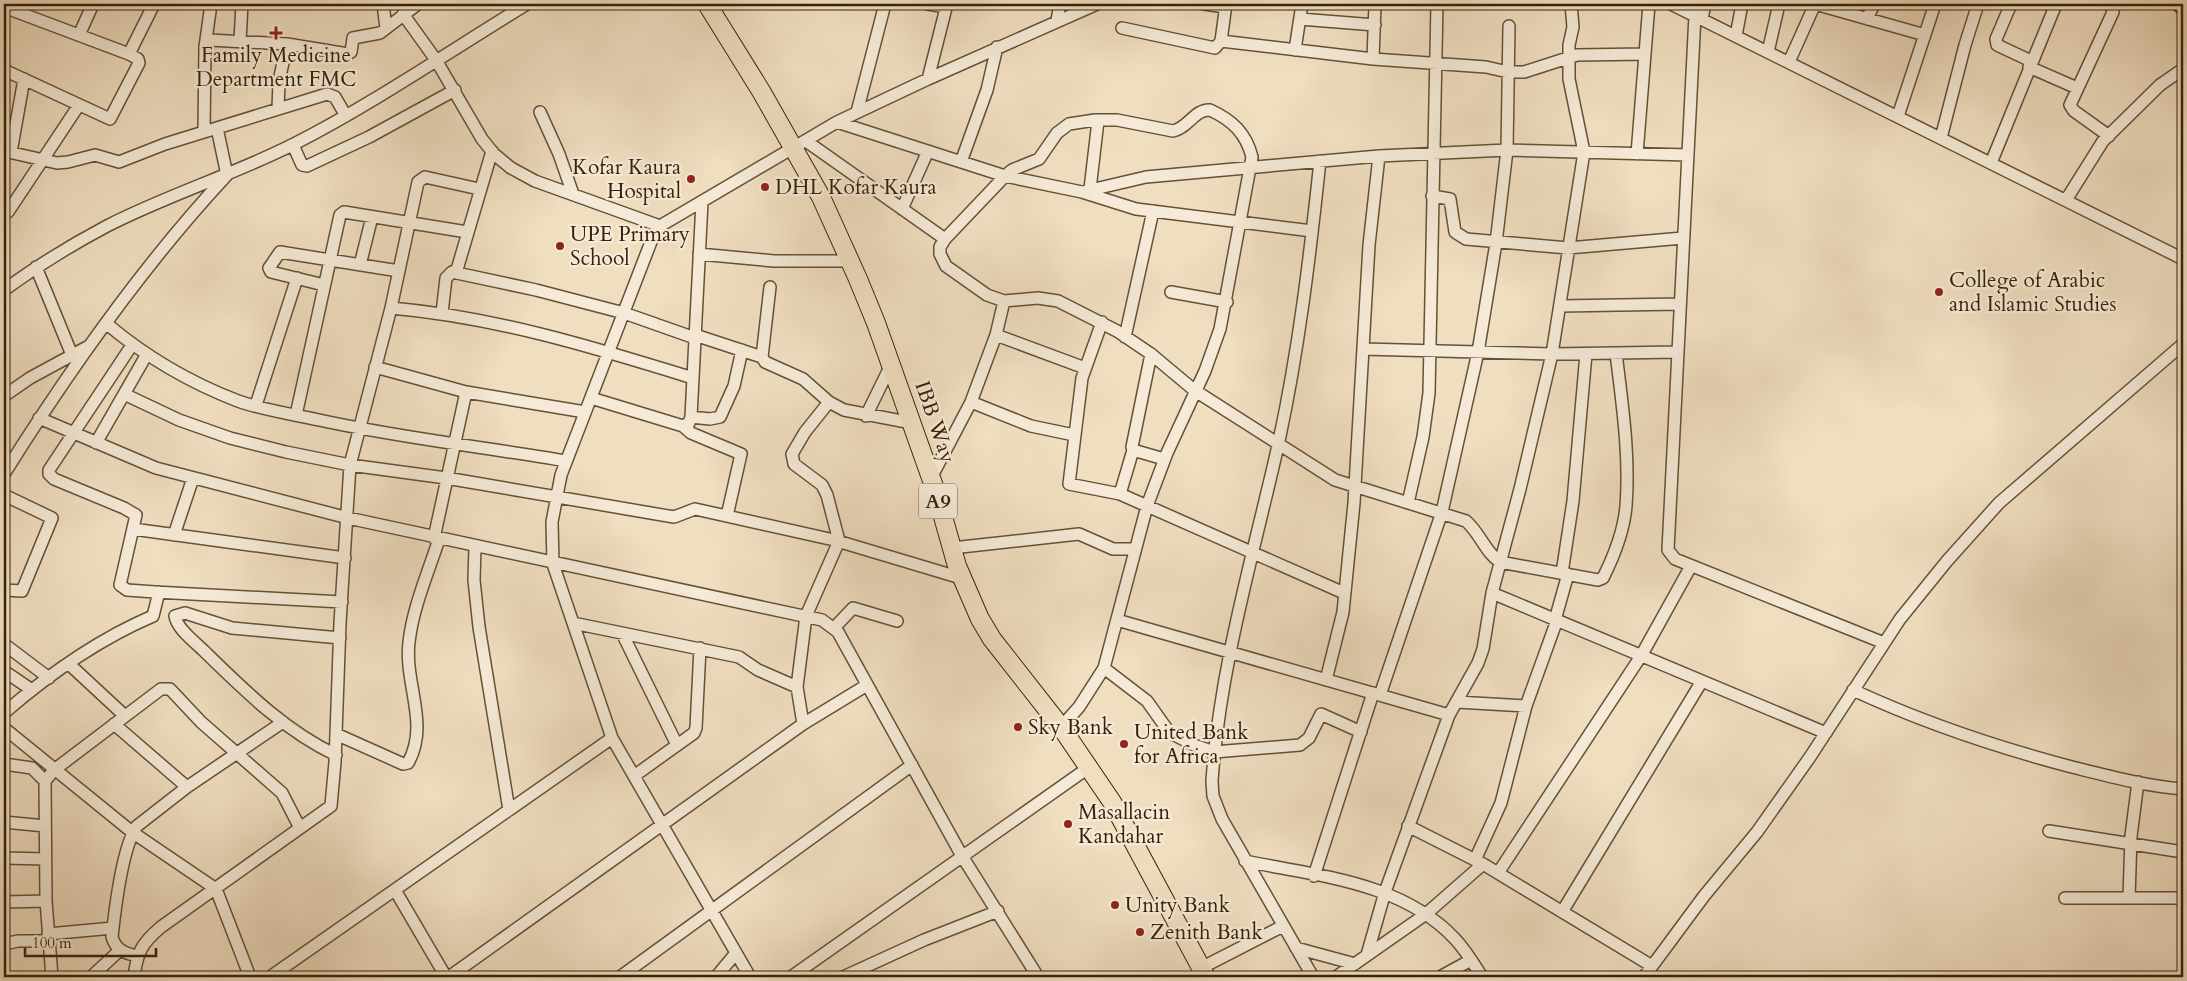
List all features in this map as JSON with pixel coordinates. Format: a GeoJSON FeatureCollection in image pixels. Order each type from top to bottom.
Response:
{"type":"FeatureCollection","features":[{"type":"Feature","properties":{"kind":"highway","name":"IBB Way"},"geometry":{"type":"LineString","coordinates":[[707,4],[756,82],[800,144],[820,198],[850,261],[891,365],[931,478],[961,578],[992,639],[1061,727],[1112,802],[1204,973]]}},
{"type":"Feature","properties":{"kind":"main road"},"geometry":{"type":"LineString","coordinates":[[2180,4],[2183,7]]}},
{"type":"Feature","properties":{"kind":"street"},"geometry":{"type":"LineString","coordinates":[[79,35],[93,4]]}},
{"type":"Feature","properties":{"kind":"street"},"geometry":{"type":"LineString","coordinates":[[129,54],[154,4]]}},
{"type":"Feature","properties":{"kind":"street"},"geometry":{"type":"LineString","coordinates":[[204,132],[207,43],[212,4]]}},
{"type":"Feature","properties":{"kind":"street"},"geometry":{"type":"LineString","coordinates":[[240,41],[242,4]]}},
{"type":"Feature","properties":{"kind":"street"},"geometry":{"type":"LineString","coordinates":[[383,4],[386,28]]}},
{"type":"Feature","properties":{"kind":"street"},"geometry":{"type":"LineString","coordinates":[[207,43],[209,40],[287,44],[348,54],[352,52],[353,38],[374,36],[418,4]]}},
{"type":"Feature","properties":{"kind":"street"},"geometry":{"type":"LineString","coordinates":[[4,290],[36,267],[108,226],[293,145],[346,116],[527,4]]}},
{"type":"Feature","properties":{"kind":"street"},"geometry":{"type":"LineString","coordinates":[[856,112],[885,4]]}},
{"type":"Feature","properties":{"kind":"street"},"geometry":{"type":"LineString","coordinates":[[928,4],[946,5],[928,79]]}},
{"type":"Feature","properties":{"kind":"street"},"geometry":{"type":"LineString","coordinates":[[1057,20],[1060,4]]}},
{"type":"Feature","properties":{"kind":"street"},"geometry":{"type":"LineString","coordinates":[[750,977],[612,738],[553,564],[552,522],[566,461],[654,234],[660,226],[856,112],[1057,20],[1097,4]]}},
{"type":"Feature","properties":{"kind":"street"},"geometry":{"type":"LineString","coordinates":[[1122,28],[1215,48],[1222,41],[1225,6],[1204,4]]}},
{"type":"Feature","properties":{"kind":"street"},"geometry":{"type":"LineString","coordinates":[[1296,50],[1302,4]]}},
{"type":"Feature","properties":{"kind":"street"},"geometry":{"type":"LineString","coordinates":[[1373,59],[1375,4]]}},
{"type":"Feature","properties":{"kind":"street"},"geometry":{"type":"LineString","coordinates":[[1408,503],[1429,393],[1434,64],[1437,4]]}},
{"type":"Feature","properties":{"kind":"street"},"geometry":{"type":"LineString","coordinates":[[1368,955],[1408,826],[1449,715],[1478,664],[1483,649],[1492,593],[1520,489],[1552,354],[1584,152],[1572,97],[1569,58],[1573,27],[1571,4]]}},
{"type":"Feature","properties":{"kind":"street"},"geometry":{"type":"LineString","coordinates":[[1637,154],[1649,4]]}},
{"type":"Feature","properties":{"kind":"street"},"geometry":{"type":"LineString","coordinates":[[1671,4],[2183,259]]}},
{"type":"Feature","properties":{"kind":"street"},"geometry":{"type":"LineString","coordinates":[[1705,4],[1699,17],[1688,155],[1668,550],[1675,559],[1691,566],[1884,643]]}},
{"type":"Feature","properties":{"kind":"street"},"geometry":{"type":"LineString","coordinates":[[1736,36],[1742,4]]}},
{"type":"Feature","properties":{"kind":"street"},"geometry":{"type":"LineString","coordinates":[[1768,52],[1779,4]]}},
{"type":"Feature","properties":{"kind":"street"},"geometry":{"type":"LineString","coordinates":[[1789,62],[1815,4],[1925,35]]}},
{"type":"Feature","properties":{"kind":"street"},"geometry":{"type":"LineString","coordinates":[[1867,19],[1874,4]]}},
{"type":"Feature","properties":{"kind":"street"},"geometry":{"type":"LineString","coordinates":[[1898,116],[1935,4]]}},
{"type":"Feature","properties":{"kind":"street"},"geometry":{"type":"LineString","coordinates":[[1941,138],[1965,45],[1978,4]]}},
{"type":"Feature","properties":{"kind":"street"},"geometry":{"type":"LineString","coordinates":[[2011,4],[1996,39],[1997,44],[2030,64],[2077,88]]}},
{"type":"Feature","properties":{"kind":"street"},"geometry":{"type":"LineString","coordinates":[[1991,162],[2056,4]]}},
{"type":"Feature","properties":{"kind":"street"},"geometry":{"type":"LineString","coordinates":[[2108,4],[2112,7],[2113,12],[2077,88],[2070,108],[2108,136]]}},
{"type":"Feature","properties":{"kind":"street"},"geometry":{"type":"LineString","coordinates":[[4,7],[129,54],[138,59],[139,66],[110,119],[4,70]]}},
{"type":"Feature","properties":{"kind":"street"},"geometry":{"type":"LineString","coordinates":[[403,14],[455,90],[480,136],[492,151],[511,168],[527,177],[660,226]]}},
{"type":"Feature","properties":{"kind":"street"},"geometry":{"type":"LineString","coordinates":[[1300,18],[1375,25]]}},
{"type":"Feature","properties":{"kind":"street"},"geometry":{"type":"LineString","coordinates":[[1314,876],[1361,732],[1442,512],[1478,352],[1496,243],[1507,150],[1509,26]]}},
{"type":"Feature","properties":{"kind":"street"},"geometry":{"type":"LineString","coordinates":[[1222,41],[1373,59],[1486,67],[1508,72],[1524,72],[1577,56],[1645,54]]}},
{"type":"Feature","properties":{"kind":"street"},"geometry":{"type":"LineString","coordinates":[[278,110],[279,80],[287,44]]}},
{"type":"Feature","properties":{"kind":"street"},"geometry":{"type":"LineString","coordinates":[[961,162],[987,90],[997,47]]}},
{"type":"Feature","properties":{"kind":"street"},"geometry":{"type":"LineString","coordinates":[[2066,200],[2098,148],[2108,136],[2160,85],[2183,68]]}},
{"type":"Feature","properties":{"kind":"street"},"geometry":{"type":"LineString","coordinates":[[24,80],[7,151],[68,162],[96,155],[112,161],[128,159],[204,132],[327,94],[335,97],[346,116]]}},
{"type":"Feature","properties":{"kind":"street"},"geometry":{"type":"LineString","coordinates":[[293,145],[302,165],[307,166],[369,137],[455,90]]}},
{"type":"Feature","properties":{"kind":"street"},"geometry":{"type":"LineString","coordinates":[[4,213],[8,212],[79,105]]}},
{"type":"Feature","properties":{"kind":"street"},"geometry":{"type":"LineString","coordinates":[[1061,727],[1089,693],[1104,668],[1147,506],[1164,459],[1194,390],[1208,363],[1220,330],[1252,166],[1250,146],[1245,136],[1230,121],[1210,110],[1202,110],[1182,127],[1173,130],[1118,120],[1069,124],[1057,134],[1039,159],[1012,170],[1005,176],[945,239],[940,247],[940,254],[946,266],[988,295],[1004,301],[1047,298],[1058,301],[1102,322],[1151,354],[1194,390],[1335,480],[1355,488],[1442,512],[1466,521],[1475,529],[1493,557],[1500,562],[1598,580],[1603,578],[1619,541],[1626,506],[1624,425],[1616,353]]}},
{"type":"Feature","properties":{"kind":"street"},"geometry":{"type":"LineString","coordinates":[[540,112],[559,154],[573,194]]}},
{"type":"Feature","properties":{"kind":"street"},"geometry":{"type":"LineString","coordinates":[[1086,191],[1098,121]]}},
{"type":"Feature","properties":{"kind":"street"},"geometry":{"type":"LineString","coordinates":[[838,122],[1005,176],[1086,191],[1136,209],[1242,221],[1312,232]]}},
{"type":"Feature","properties":{"kind":"street"},"geometry":{"type":"LineString","coordinates":[[217,128],[227,175]]}},
{"type":"Feature","properties":{"kind":"street"},"geometry":{"type":"LineString","coordinates":[[800,144],[902,209],[945,239]]}},
{"type":"Feature","properties":{"kind":"street"},"geometry":{"type":"LineString","coordinates":[[1086,191],[1146,177],[1379,156],[1507,150],[1688,155]]}},
{"type":"Feature","properties":{"kind":"street"},"geometry":{"type":"LineString","coordinates":[[456,273],[479,189],[492,151]]}},
{"type":"Feature","properties":{"kind":"street"},"geometry":{"type":"LineString","coordinates":[[902,209],[928,151]]}},
{"type":"Feature","properties":{"kind":"street"},"geometry":{"type":"LineString","coordinates":[[1326,680],[1343,612],[1355,488],[1369,245],[1379,156]]}},
{"type":"Feature","properties":{"kind":"street"},"geometry":{"type":"LineString","coordinates":[[1313,977],[1222,819],[1213,796],[1212,781],[1214,752],[1230,653],[1294,364],[1320,161]]}},
{"type":"Feature","properties":{"kind":"street"},"geometry":{"type":"LineString","coordinates":[[4,474],[39,418],[107,324],[190,216],[227,175]]}},
{"type":"Feature","properties":{"kind":"street"},"geometry":{"type":"LineString","coordinates":[[134,977],[138,956],[144,942],[161,927],[331,806],[336,759],[340,638],[350,465],[391,308],[411,224],[418,182],[424,177],[479,189]]}},
{"type":"Feature","properties":{"kind":"street"},"geometry":{"type":"LineString","coordinates":[[1432,196],[1450,199],[1455,232],[1459,236],[1496,243],[1568,248],[1684,238]]}},
{"type":"Feature","properties":{"kind":"street"},"geometry":{"type":"LineString","coordinates":[[702,202],[693,378],[687,421],[692,433],[741,454],[727,516]]}},
{"type":"Feature","properties":{"kind":"street"},"geometry":{"type":"LineString","coordinates":[[1126,337],[1153,211]]}},
{"type":"Feature","properties":{"kind":"street"},"geometry":{"type":"LineString","coordinates":[[296,415],[340,215],[344,212],[467,232]]}},
{"type":"Feature","properties":{"kind":"street"},"geometry":{"type":"LineString","coordinates":[[360,265],[372,217]]}},
{"type":"Feature","properties":{"kind":"street"},"geometry":{"type":"LineString","coordinates":[[324,285],[269,270],[278,253],[399,272]]}},
{"type":"Feature","properties":{"kind":"street"},"geometry":{"type":"LineString","coordinates":[[699,254],[774,261],[850,261]]}},
{"type":"Feature","properties":{"kind":"street"},"geometry":{"type":"LineString","coordinates":[[36,267],[72,355]]}},
{"type":"Feature","properties":{"kind":"street"},"geometry":{"type":"LineString","coordinates":[[442,313],[446,278],[452,272],[536,290],[624,313],[762,357]]}},
{"type":"Feature","properties":{"kind":"street"},"geometry":{"type":"LineString","coordinates":[[256,405],[297,278]]}},
{"type":"Feature","properties":{"kind":"street"},"geometry":{"type":"LineString","coordinates":[[770,287],[762,357],[765,362],[803,379],[829,402],[844,410],[866,416],[912,423]]}},
{"type":"Feature","properties":{"kind":"street"},"geometry":{"type":"LineString","coordinates":[[1171,292],[1226,302]]}},
{"type":"Feature","properties":{"kind":"street"},"geometry":{"type":"LineString","coordinates":[[931,478],[971,402],[996,335],[1004,301]]}},
{"type":"Feature","properties":{"kind":"street"},"geometry":{"type":"LineString","coordinates":[[1560,306],[1680,304]]}},
{"type":"Feature","properties":{"kind":"street"},"geometry":{"type":"LineString","coordinates":[[391,308],[442,313],[528,329],[693,378]]}},
{"type":"Feature","properties":{"kind":"street"},"geometry":{"type":"LineString","coordinates":[[1102,322],[1086,368],[1074,435],[1069,484],[1120,494],[1344,593]]}},
{"type":"Feature","properties":{"kind":"street"},"geometry":{"type":"LineString","coordinates":[[107,324],[132,345],[193,381],[239,401],[359,429],[566,461]]}},
{"type":"Feature","properties":{"kind":"street"},"geometry":{"type":"LineString","coordinates":[[996,335],[1086,368]]}},
{"type":"Feature","properties":{"kind":"street"},"geometry":{"type":"LineString","coordinates":[[4,396],[93,344]]}},
{"type":"Feature","properties":{"kind":"street"},"geometry":{"type":"LineString","coordinates":[[1644,977],[1704,896],[1756,832],[1826,733],[1900,620],[1947,561],[1999,503],[2183,344]]}},
{"type":"Feature","properties":{"kind":"street"},"geometry":{"type":"LineString","coordinates":[[132,345],[49,470],[49,474],[54,479],[136,515],[120,585],[127,590],[158,600],[342,602]]}},
{"type":"Feature","properties":{"kind":"street"},"geometry":{"type":"LineString","coordinates":[[1363,349],[1552,354],[1678,352]]}},
{"type":"Feature","properties":{"kind":"street"},"geometry":{"type":"LineString","coordinates":[[591,398],[687,421],[720,417],[734,386],[742,350]]}},
{"type":"Feature","properties":{"kind":"street"},"geometry":{"type":"LineString","coordinates":[[96,443],[147,354]]}},
{"type":"Feature","properties":{"kind":"street"},"geometry":{"type":"LineString","coordinates":[[1120,494],[1133,450],[1132,446],[1151,354]]}},
{"type":"Feature","properties":{"kind":"street"},"geometry":{"type":"LineString","coordinates":[[1336,977],[1426,914],[1479,862],[1501,803],[1526,706],[1556,620],[1565,574],[1586,354]]}},
{"type":"Feature","properties":{"kind":"street"},"geometry":{"type":"LineString","coordinates":[[866,416],[891,365]]}},
{"type":"Feature","properties":{"kind":"street"},"geometry":{"type":"LineString","coordinates":[[375,367],[466,392],[585,412]]}},
{"type":"Feature","properties":{"kind":"street"},"geometry":{"type":"LineString","coordinates":[[336,734],[403,764],[408,763],[411,757],[418,731],[409,644],[420,592],[437,538],[446,478],[466,392]]}},
{"type":"Feature","properties":{"kind":"street"},"geometry":{"type":"LineString","coordinates":[[124,394],[174,418],[230,438],[350,465],[446,478],[674,516],[695,509],[839,541],[961,578]]}},
{"type":"Feature","properties":{"kind":"street"},"geometry":{"type":"LineString","coordinates":[[803,724],[797,687],[806,616],[839,541],[822,485],[794,464],[792,454],[805,432],[829,402]]}},
{"type":"Feature","properties":{"kind":"street"},"geometry":{"type":"LineString","coordinates":[[971,402],[1031,426],[1074,435]]}},
{"type":"Feature","properties":{"kind":"street"},"geometry":{"type":"LineString","coordinates":[[39,418],[151,466],[348,518],[553,564],[822,620],[834,628],[962,856],[1038,977]]}},
{"type":"Feature","properties":{"kind":"street"},"geometry":{"type":"LineString","coordinates":[[1133,450],[1164,459]]}},
{"type":"Feature","properties":{"kind":"street"},"geometry":{"type":"LineString","coordinates":[[174,535],[193,478]]}},
{"type":"Feature","properties":{"kind":"street"},"geometry":{"type":"LineString","coordinates":[[4,495],[52,518],[22,591],[4,590]]}},
{"type":"Feature","properties":{"kind":"street"},"geometry":{"type":"LineString","coordinates":[[133,530],[345,558]]}},
{"type":"Feature","properties":{"kind":"street"},"geometry":{"type":"LineString","coordinates":[[952,548],[1079,534],[1113,549],[1136,549]]}},
{"type":"Feature","properties":{"kind":"street"},"geometry":{"type":"LineString","coordinates":[[475,546],[474,580],[479,627],[499,760],[509,810]]}},
{"type":"Feature","properties":{"kind":"street"},"geometry":{"type":"LineString","coordinates":[[1498,873],[1641,656],[1691,566]]}},
{"type":"Feature","properties":{"kind":"street"},"geometry":{"type":"LineString","coordinates":[[1492,593],[1826,733]]}},
{"type":"Feature","properties":{"kind":"street"},"geometry":{"type":"LineString","coordinates":[[4,713],[32,690],[69,664],[104,642],[153,616],[158,600]]}},
{"type":"Feature","properties":{"kind":"street"},"geometry":{"type":"LineString","coordinates":[[834,628],[853,608],[897,621]]}},
{"type":"Feature","properties":{"kind":"street"},"geometry":{"type":"LineString","coordinates":[[336,759],[281,723],[185,632],[175,616],[185,613],[232,628],[340,638]]}},
{"type":"Feature","properties":{"kind":"street"},"geometry":{"type":"LineString","coordinates":[[1118,620],[1449,715]]}},
{"type":"Feature","properties":{"kind":"street"},"geometry":{"type":"LineString","coordinates":[[573,622],[739,657],[758,670],[797,687]]}},
{"type":"Feature","properties":{"kind":"street"},"geometry":{"type":"LineString","coordinates":[[622,632],[677,745]]}},
{"type":"Feature","properties":{"kind":"street"},"geometry":{"type":"LineString","coordinates":[[4,644],[49,678]]}},
{"type":"Feature","properties":{"kind":"street"},"geometry":{"type":"LineString","coordinates":[[634,776],[694,733],[696,728],[700,648]]}},
{"type":"Feature","properties":{"kind":"street"},"geometry":{"type":"LineString","coordinates":[[69,664],[124,716]]}},
{"type":"Feature","properties":{"kind":"street"},"geometry":{"type":"LineString","coordinates":[[1104,668],[1147,701],[1169,732],[1178,738],[1214,752],[1300,745],[1309,738],[1320,714],[1361,732]]}},
{"type":"Feature","properties":{"kind":"street"},"geometry":{"type":"LineString","coordinates":[[4,671],[32,690]]}},
{"type":"Feature","properties":{"kind":"street"},"geometry":{"type":"LineString","coordinates":[[1562,912],[1702,681]]}},
{"type":"Feature","properties":{"kind":"street"},"geometry":{"type":"LineString","coordinates":[[395,890],[448,977],[803,724],[867,684]]}},
{"type":"Feature","properties":{"kind":"street"},"geometry":{"type":"LineString","coordinates":[[52,977],[46,901],[45,781],[54,770],[124,716],[165,688],[282,793],[300,828]]}},
{"type":"Feature","properties":{"kind":"street"},"geometry":{"type":"LineString","coordinates":[[1853,690],[1904,714],[2015,752],[2138,782],[2183,789]]}},
{"type":"Feature","properties":{"kind":"street"},"geometry":{"type":"LineString","coordinates":[[1457,702],[1526,706]]}},
{"type":"Feature","properties":{"kind":"street"},"geometry":{"type":"LineString","coordinates":[[138,956],[120,950],[115,946],[112,936],[126,852],[132,832],[187,786],[281,723]]}},
{"type":"Feature","properties":{"kind":"street"},"geometry":{"type":"LineString","coordinates":[[114,724],[187,786]]}},
{"type":"Feature","properties":{"kind":"street"},"geometry":{"type":"LineString","coordinates":[[4,728],[132,832],[216,889],[250,977]]}},
{"type":"Feature","properties":{"kind":"street"},"geometry":{"type":"LineString","coordinates":[[270,977],[612,738]]}},
{"type":"Feature","properties":{"kind":"street"},"geometry":{"type":"LineString","coordinates":[[4,764],[32,768],[45,781]]}},
{"type":"Feature","properties":{"kind":"street"},"geometry":{"type":"LineString","coordinates":[[620,977],[912,765]]}},
{"type":"Feature","properties":{"kind":"street"},"geometry":{"type":"LineString","coordinates":[[791,977],[1088,768]]}},
{"type":"Feature","properties":{"kind":"street"},"geometry":{"type":"LineString","coordinates":[[2130,898],[2131,836],[2138,782]]}},
{"type":"Feature","properties":{"kind":"street"},"geometry":{"type":"LineString","coordinates":[[4,822],[45,826]]}},
{"type":"Feature","properties":{"kind":"street"},"geometry":{"type":"LineString","coordinates":[[1408,826],[1479,862],[1652,966]]}},
{"type":"Feature","properties":{"kind":"street"},"geometry":{"type":"LineString","coordinates":[[2049,832],[2183,852]]}},
{"type":"Feature","properties":{"kind":"street"},"geometry":{"type":"LineString","coordinates":[[4,858],[45,860]]}},
{"type":"Feature","properties":{"kind":"street"},"geometry":{"type":"LineString","coordinates":[[1246,862],[1386,892],[1426,914],[1454,938],[1482,977]]}},
{"type":"Feature","properties":{"kind":"street"},"geometry":{"type":"LineString","coordinates":[[2065,898],[2183,898]]}},
{"type":"Feature","properties":{"kind":"street"},"geometry":{"type":"LineString","coordinates":[[4,902],[46,901]]}},
{"type":"Feature","properties":{"kind":"street"},"geometry":{"type":"LineString","coordinates":[[843,977],[924,940],[998,911]]}},
{"type":"Feature","properties":{"kind":"street"},"geometry":{"type":"LineString","coordinates":[[1204,973],[1283,926]]}},
{"type":"Feature","properties":{"kind":"street"},"geometry":{"type":"LineString","coordinates":[[4,944],[113,928]]}},
{"type":"Feature","properties":{"kind":"street"},"geometry":{"type":"LineString","coordinates":[[1296,948],[1355,964]]}},
{"type":"Feature","properties":{"kind":"street"},"geometry":{"type":"LineString","coordinates":[[91,977],[120,950]]}},
{"type":"Feature","properties":{"kind":"street"},"geometry":{"type":"LineString","coordinates":[[716,977],[736,953]]}},
{"type":"Feature","properties":{"kind":"street"},"geometry":{"type":"LineString","coordinates":[[1440,977],[1471,960]]}},
{"type":"Feature","properties":{"kind":"place","name":"Family Medicine Department FMC"},"geometry":{"type":"Point","coordinates":[276,33]}},
{"type":"Feature","properties":{"kind":"place","name":"Kofar Kaura Hospital"},"geometry":{"type":"Point","coordinates":[691,179]}},
{"type":"Feature","properties":{"kind":"place","name":"DHL Kofar Kaura"},"geometry":{"type":"Point","coordinates":[765,187]}},
{"type":"Feature","properties":{"kind":"place","name":"UPE Primary School"},"geometry":{"type":"Point","coordinates":[560,246]}},
{"type":"Feature","properties":{"kind":"place","name":"College of Arabic and Islamic Studies"},"geometry":{"type":"Point","coordinates":[1939,292]}},
{"type":"Feature","properties":{"kind":"place","name":"Sky Bank"},"geometry":{"type":"Point","coordinates":[1018,727]}},
{"type":"Feature","properties":{"kind":"place","name":"United Bank for Africa"},"geometry":{"type":"Point","coordinates":[1124,744]}},
{"type":"Feature","properties":{"kind":"place","name":"Masallacin Kandahar"},"geometry":{"type":"Point","coordinates":[1068,824]}},
{"type":"Feature","properties":{"kind":"place","name":"Unity Bank"},"geometry":{"type":"Point","coordinates":[1115,905]}},
{"type":"Feature","properties":{"kind":"place","name":"Zenith Bank"},"geometry":{"type":"Point","coordinates":[1140,932]}}]}
